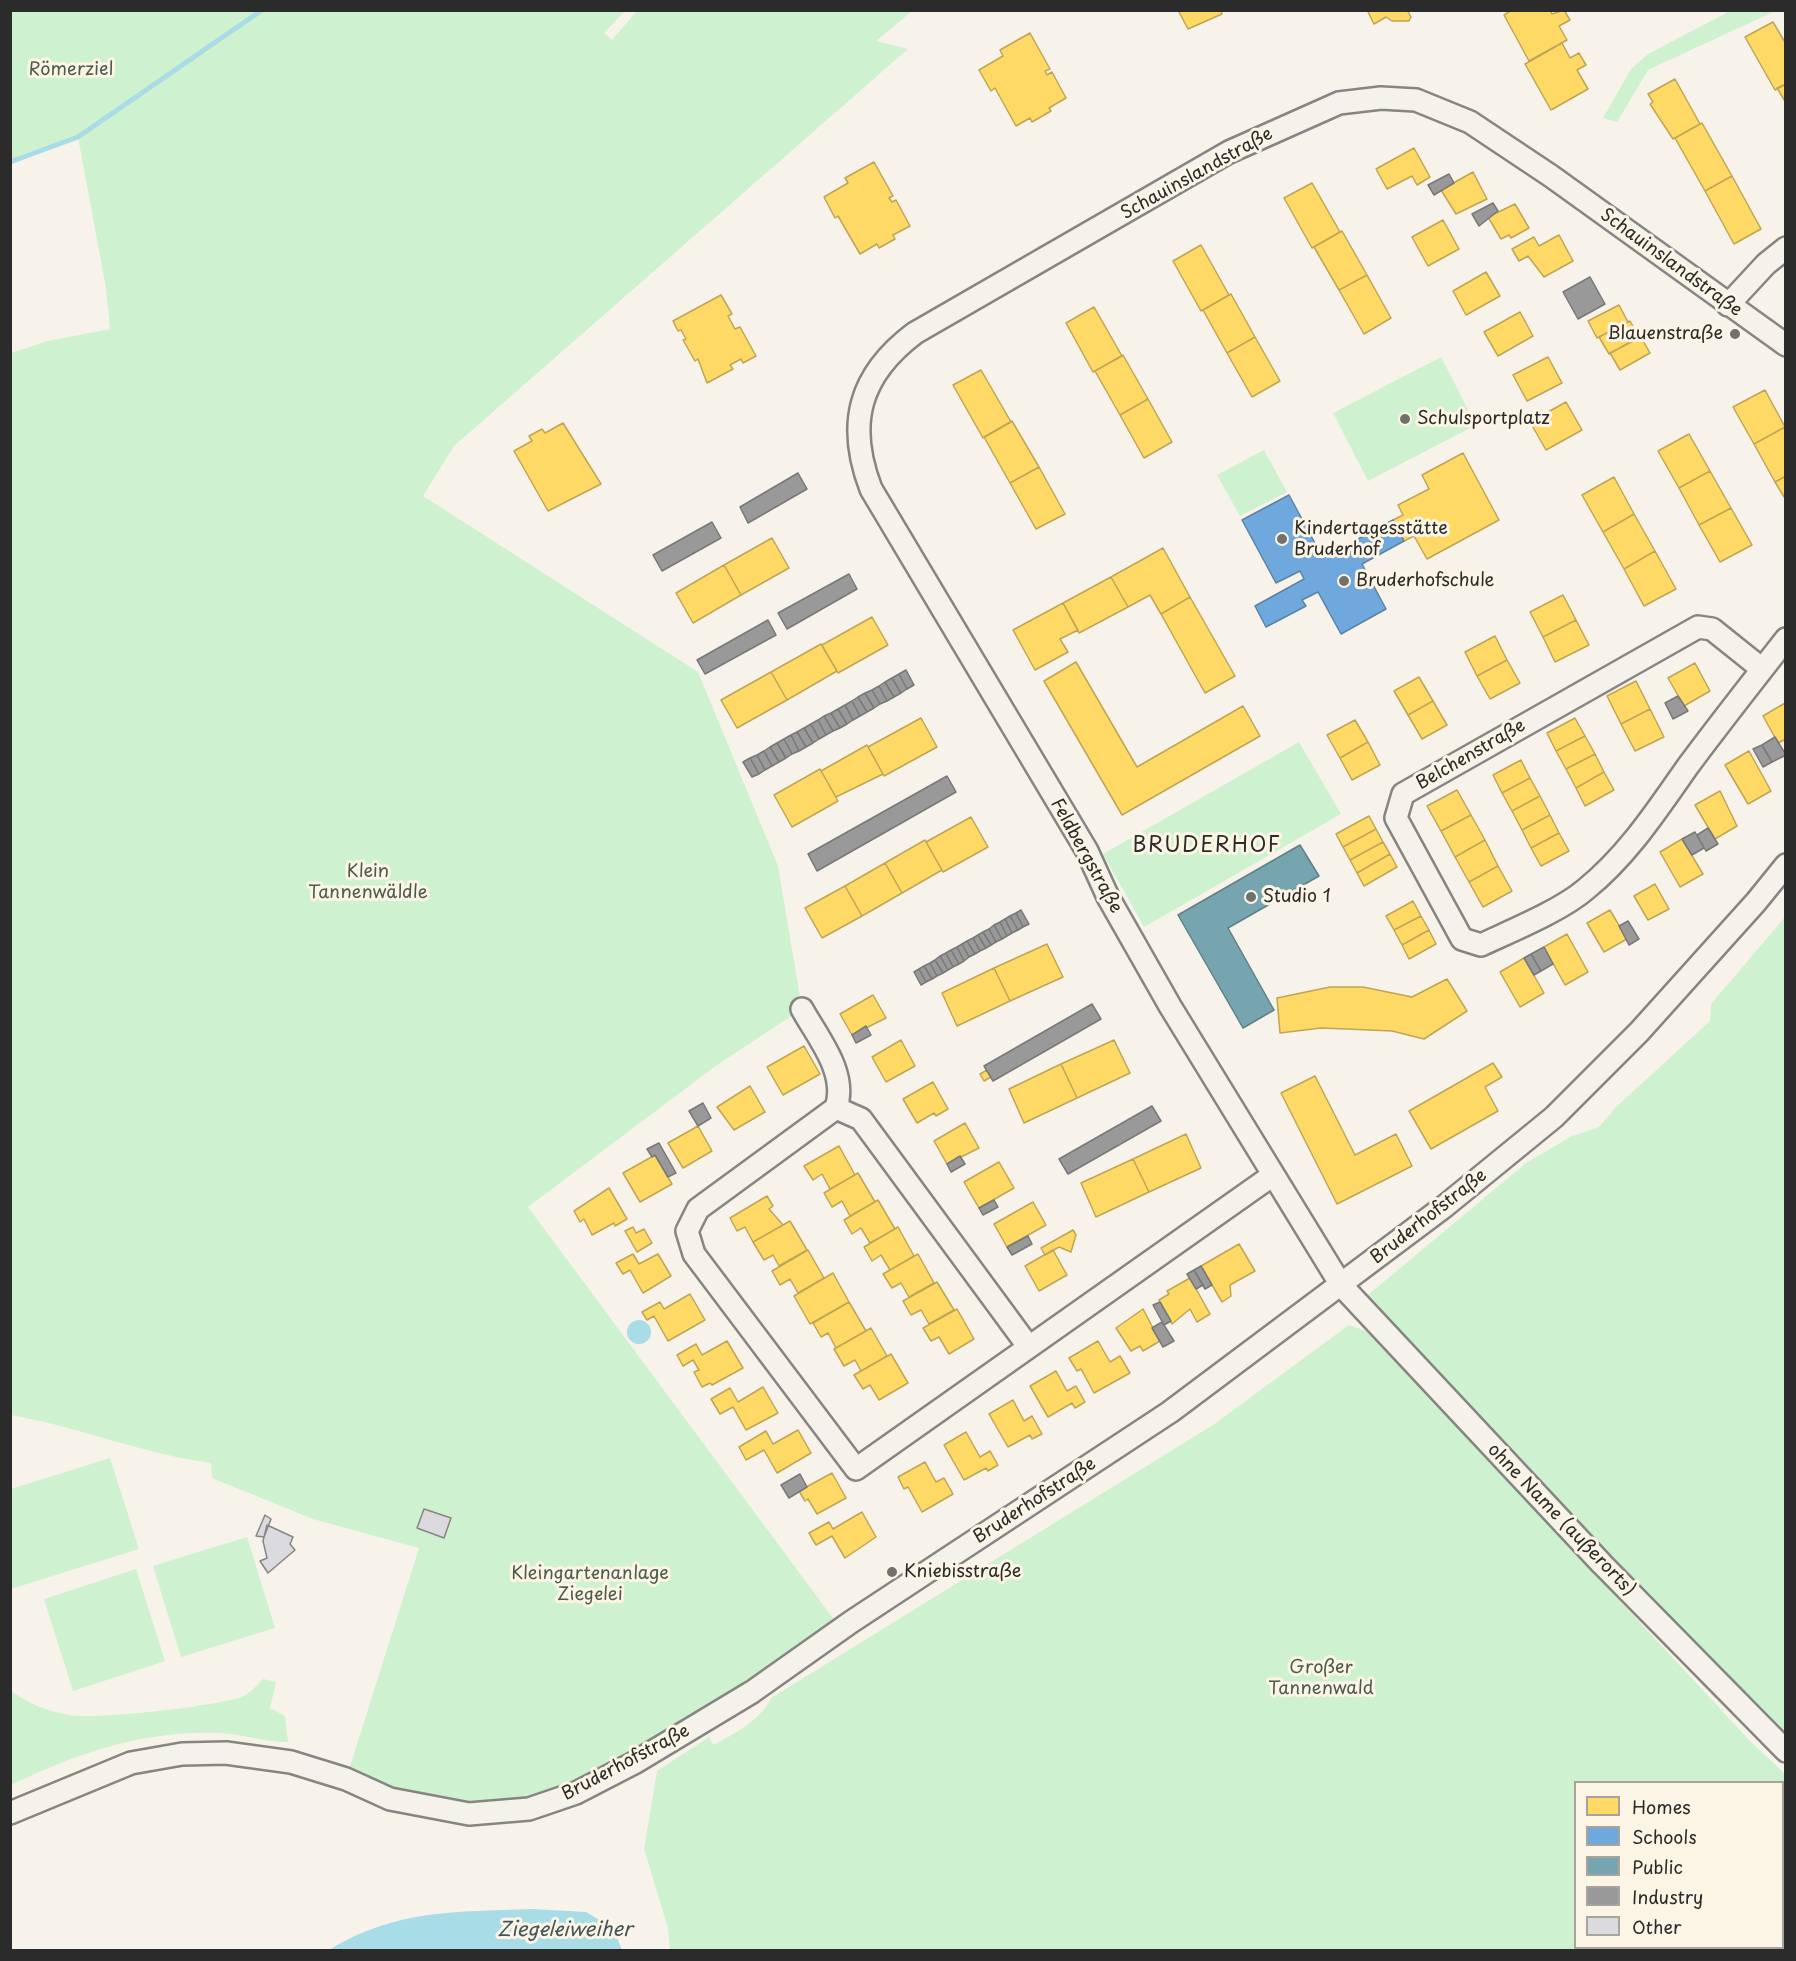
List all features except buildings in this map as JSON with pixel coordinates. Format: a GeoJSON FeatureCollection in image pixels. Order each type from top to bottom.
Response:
{"type":"FeatureCollection","features":[{"type":"Feature","properties":{"kind":"street","name":"Schauinslandstraße"},"geometry":{"type":"LineString","coordinates":[[859,418],[864,394],[878,369],[896,347],[915,333],[1229,152],[1339,103],[1381,98],[1416,100],[1470,122],[1551,176],[1785,345]]}},
{"type":"Feature","properties":{"kind":"street"},"geometry":{"type":"LineString","coordinates":[[1728,305],[1766,264],[1785,248]]}},
{"type":"Feature","properties":{"kind":"street","name":"Feldbergstraße"},"geometry":{"type":"LineString","coordinates":[[859,418],[857,438],[861,465],[871,489],[1087,851],[1108,897],[1170,1006],[1341,1285]]}},
{"type":"Feature","properties":{"kind":"street","name":"Belchenstraße"},"geometry":{"type":"LineString","coordinates":[[1762,669],[1712,629],[1698,627],[1403,794],[1396,818],[1462,939],[1481,945],[1584,891],[1623,856],[1785,639]]}},
{"type":"Feature","properties":{"kind":"street","name":"Bruderhofstraße"},"geometry":{"type":"LineString","coordinates":[[10,1813],[79,1782],[130,1763],[182,1754],[226,1753],[291,1762],[346,1779],[390,1799],[469,1814],[529,1809],[576,1793],[634,1763],[752,1692],[851,1622],[1170,1412],[1445,1206],[1554,1118],[1639,1032],[1756,902],[1785,865]]}},
{"type":"Feature","properties":{"kind":"street"},"geometry":{"type":"LineString","coordinates":[[801,1009],[838,1076],[841,1094],[836,1107],[698,1209],[687,1231],[694,1254],[856,1469],[1273,1175]]}},
{"type":"Feature","properties":{"kind":"street"},"geometry":{"type":"LineString","coordinates":[[836,1107],[861,1119],[1028,1346]]}},
{"type":"Feature","properties":{"kind":"street","name":"ohne Name (außerorts)"},"geometry":{"type":"LineString","coordinates":[[1341,1285],[1602,1564],[1785,1750]]}},
{"type":"Feature","properties":{"kind":"green space"},"geometry":{"type":"Polygon","coordinates":[[[1732,10],[1775,11],[1648,70],[1617,122],[1603,118],[1631,69],[1648,54],[1732,10]]]}},
{"type":"Feature","properties":{"kind":"green space","name":"Klein Tannenwäldle"},"geometry":{"type":"Polygon","coordinates":[[[10,11],[625,11],[604,33],[612,40],[637,11],[912,11],[876,41],[908,49],[454,446],[423,496],[698,672],[778,866],[802,1009],[717,1065],[528,1207],[841,1629],[576,1793],[469,1814],[346,1779],[419,1548],[313,1519],[212,1478],[211,1463],[161,1453],[11,1415],[11,353],[48,341],[110,329],[106,288],[78,137],[11,162],[10,11]]]}},
{"type":"Feature","properties":{"kind":"green space","name":"Schulsportplatz"},"geometry":{"type":"Polygon","coordinates":[[[1441,357],[1476,425],[1368,481],[1333,413],[1441,357]]]}},
{"type":"Feature","properties":{"kind":"green space"},"geometry":{"type":"Polygon","coordinates":[[[1264,450],[1287,492],[1240,516],[1217,475],[1264,450]]]}},
{"type":"Feature","properties":{"kind":"green space"},"geometry":{"type":"Polygon","coordinates":[[[1299,742],[1341,814],[1144,927],[1103,854],[1299,742]]]}},
{"type":"Feature","properties":{"kind":"green space"},"geometry":{"type":"Polygon","coordinates":[[[1785,917],[1785,1736],[1628,1577],[1373,1307],[1368,1295],[1526,1163],[1570,1137],[1599,1127],[1616,1107],[1710,1021],[1711,1004],[1785,917]]]}},
{"type":"Feature","properties":{"kind":"green space","name":"Großer Tannenwald"},"geometry":{"type":"Polygon","coordinates":[[[1349,1325],[1366,1331],[1399,1363],[1750,1741],[1785,1774],[1785,1950],[670,1950],[668,1928],[644,1849],[657,1771],[709,1737],[713,1745],[738,1731],[761,1713],[771,1698],[1213,1425],[1349,1325]]]}},
{"type":"Feature","properties":{"kind":"green space"},"geometry":{"type":"Polygon","coordinates":[[[110,1458],[139,1549],[11,1589],[11,1489],[110,1458]]]}},
{"type":"Feature","properties":{"kind":"green space"},"geometry":{"type":"Polygon","coordinates":[[[247,1537],[275,1628],[181,1657],[153,1566],[247,1537]]]}},
{"type":"Feature","properties":{"kind":"green space"},"geometry":{"type":"Polygon","coordinates":[[[136,1569],[165,1661],[73,1691],[44,1599],[136,1569]]]}},
{"type":"Feature","properties":{"kind":"green space"},"geometry":{"type":"Polygon","coordinates":[[[263,1679],[276,1682],[270,1708],[285,1716],[288,1742],[219,1733],[165,1735],[86,1754],[11,1785],[11,1691],[31,1703],[53,1711],[69,1715],[103,1716],[228,1701],[245,1696],[263,1679]]]}},
{"type":"Feature","properties":{"kind":"water"},"geometry":{"type":"Polygon","coordinates":[[[639,1320],[644,1321],[650,1327],[650,1337],[644,1343],[639,1344],[634,1343],[628,1337],[627,1332],[628,1327],[634,1321],[639,1320]]]}},
{"type":"Feature","properties":{"kind":"water","name":"Ziegeleiweiher"},"geometry":{"type":"Polygon","coordinates":[[[532,1909],[586,1912],[613,1928],[622,1950],[329,1950],[378,1927],[402,1920],[452,1912],[532,1909]]]}},
{"type":"Feature","properties":{"kind":"waterway"},"geometry":{"type":"LineString","coordinates":[[10,162],[78,137],[262,10]]}},
{"type":"Feature","properties":{"kind":"place","name":"Blauenstraße"},"geometry":{"type":"Point","coordinates":[1735,334]}},
{"type":"Feature","properties":{"kind":"place","name":"Schulsportplatz"},"geometry":{"type":"Point","coordinates":[1405,419]}},
{"type":"Feature","properties":{"kind":"place","name":"Kindertagesstätte Bruderhof"},"geometry":{"type":"Point","coordinates":[1282,539]}},
{"type":"Feature","properties":{"kind":"place","name":"Bruderhofschule"},"geometry":{"type":"Point","coordinates":[1344,581]}},
{"type":"Feature","properties":{"kind":"place","name":"Studio 1"},"geometry":{"type":"Point","coordinates":[1251,897]}},
{"type":"Feature","properties":{"kind":"place","name":"Kniebisstraße"},"geometry":{"type":"Point","coordinates":[892,1572]}},
{"type":"Feature","properties":{"kind":"district","name":"BRUDERHOF"},"geometry":{"type":"Point","coordinates":[1207,846]}},
{"type":"Feature","properties":{"kind":"park label","name":"Römerziel"},"geometry":{"type":"Point","coordinates":[71,70]}},
{"type":"Feature","properties":{"kind":"park label","name":"Kleingartenanlage Ziegelei"},"geometry":{"type":"Point","coordinates":[590,1584]}}]}
